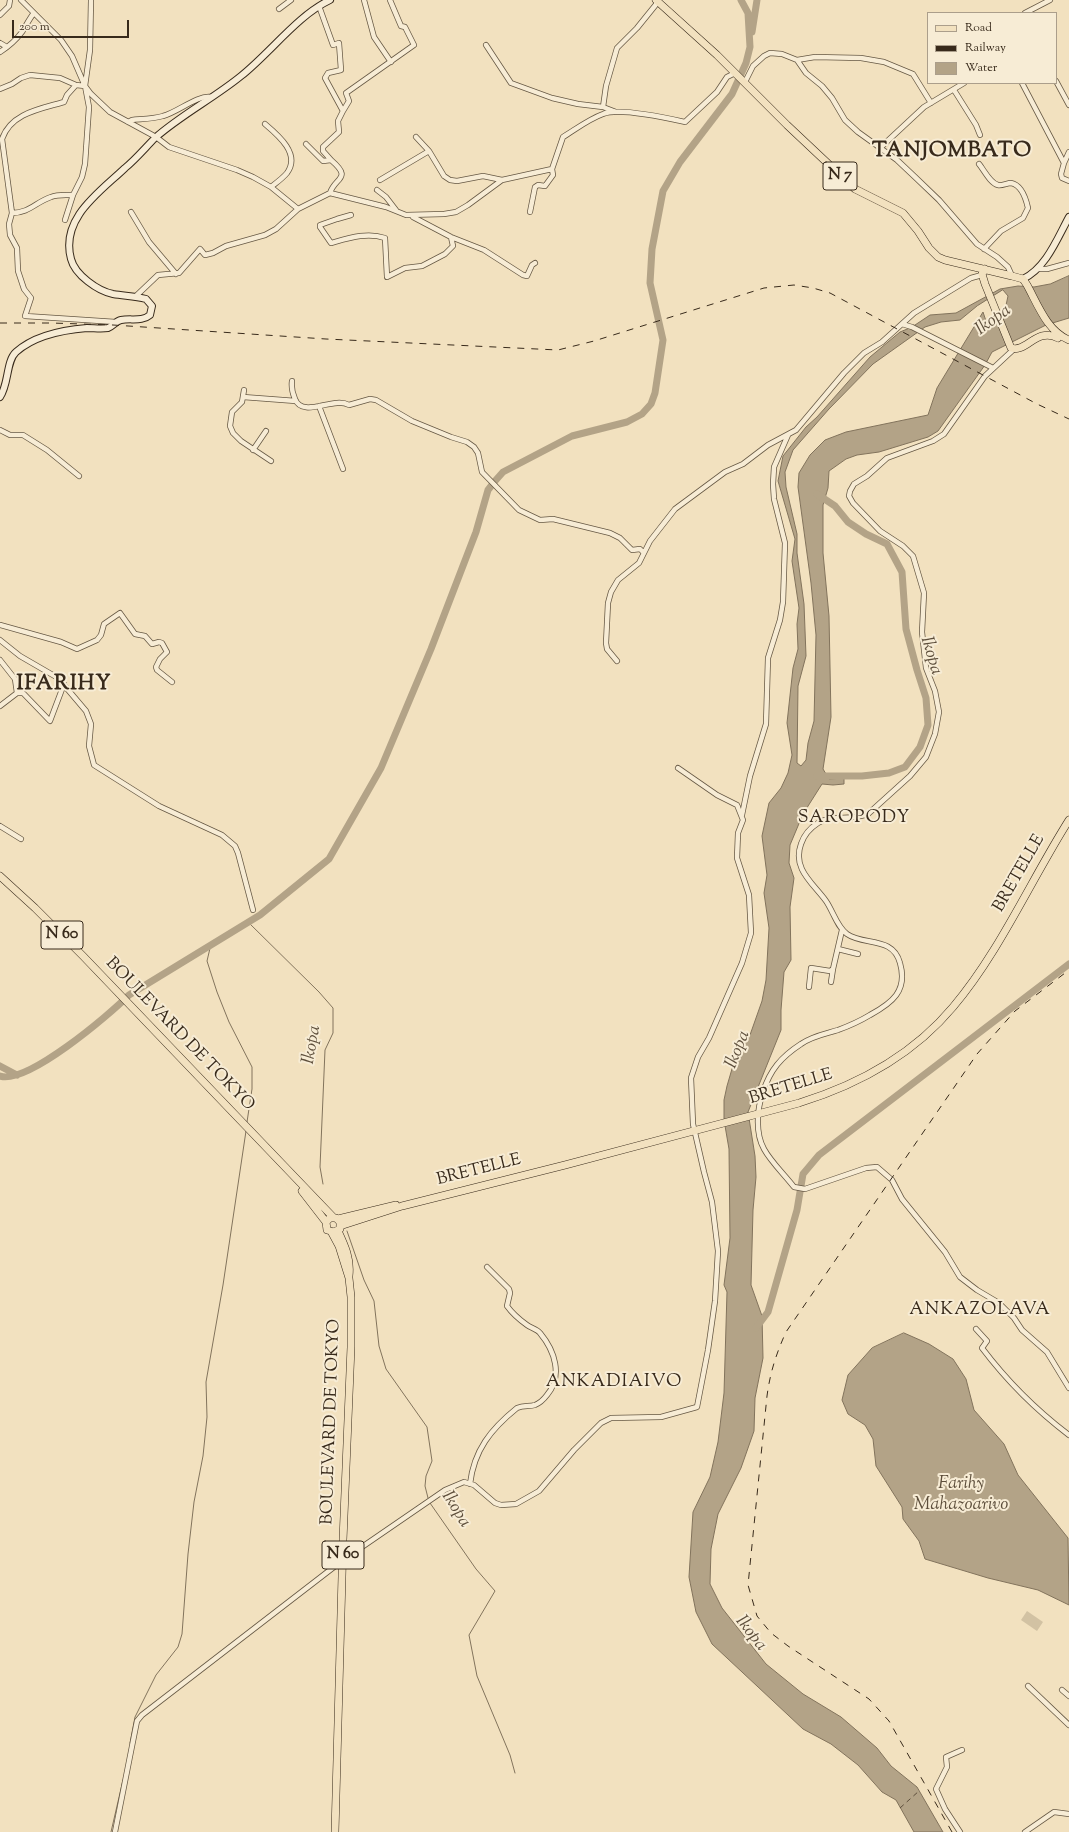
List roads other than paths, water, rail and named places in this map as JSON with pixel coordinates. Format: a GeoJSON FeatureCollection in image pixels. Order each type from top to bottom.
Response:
{"type":"FeatureCollection","features":[{"type":"Feature","properties":{"kind":"main road","name":"N 7"},"geometry":{"type":"LineString","coordinates":[[657,1],[740,77],[787,125],[855,189],[903,213],[938,257],[984,272],[1012,276],[1025,282]]}},
{"type":"Feature","properties":{"kind":"main road"},"geometry":{"type":"LineString","coordinates":[[984,272],[986,285],[1012,346],[1046,334],[1069,341]]}},
{"type":"Feature","properties":{"kind":"main road"},"geometry":{"type":"LineString","coordinates":[[1025,282],[1050,327],[1061,337],[1069,341]]}},
{"type":"Feature","properties":{"kind":"main road"},"geometry":{"type":"LineString","coordinates":[[1046,334],[1050,327]]}},
{"type":"Feature","properties":{"kind":"main road","name":"BRETELLE"},"geometry":{"type":"LineString","coordinates":[[326,1222],[330,1218],[336,1225],[394,1205],[402,1206],[698,1131],[821,1097],[854,1083],[890,1062],[936,1025],[953,1008],[976,977],[1069,820]]}},
{"type":"Feature","properties":{"kind":"main road","name":"BOULEVARD DE TOKYO"},"geometry":{"type":"LineString","coordinates":[[0,876],[35,908],[122,996],[279,1161],[336,1225],[348,1255],[350,1266],[351,1346],[335,1832]]}},
{"type":"Feature","properties":{"kind":"main road"},"geometry":{"type":"LineString","coordinates":[[293,1177],[326,1222],[327,1230],[336,1225]]}},
{"type":"Feature","properties":{"kind":"street"},"geometry":{"type":"LineString","coordinates":[[0,15],[9,6],[10,0]]}},
{"type":"Feature","properties":{"kind":"street"},"geometry":{"type":"LineString","coordinates":[[21,0],[62,40],[72,56],[85,86],[88,97],[89,107],[85,164],[82,177],[73,195],[65,220]]}},
{"type":"Feature","properties":{"kind":"street"},"geometry":{"type":"LineString","coordinates":[[91,0],[90,50],[85,86],[91,94],[110,112],[169,147],[237,170],[271,187],[298,209]]}},
{"type":"Feature","properties":{"kind":"street"},"geometry":{"type":"LineString","coordinates":[[279,9],[291,0]]}},
{"type":"Feature","properties":{"kind":"street"},"geometry":{"type":"LineString","coordinates":[[0,397],[5,391],[13,356],[25,345],[51,334],[75,329],[106,328],[120,320],[142,320],[150,315],[152,306],[146,299],[136,296],[113,294],[102,290],[81,275],[71,259],[70,236],[75,222],[86,204],[125,169],[156,138],[257,63],[305,16],[318,6],[330,0]]}},
{"type":"Feature","properties":{"kind":"street"},"geometry":{"type":"LineString","coordinates":[[364,0],[374,37],[391,62]]}},
{"type":"Feature","properties":{"kind":"street"},"geometry":{"type":"LineString","coordinates":[[330,193],[332,186],[339,181],[342,176],[341,170],[323,151],[323,147],[338,132],[338,121],[350,100],[346,93],[414,45],[405,27],[401,26],[390,0]]}},
{"type":"Feature","properties":{"kind":"street"},"geometry":{"type":"LineString","coordinates":[[1027,12],[1050,0]]}},
{"type":"Feature","properties":{"kind":"street"},"geometry":{"type":"LineString","coordinates":[[603,107],[606,86],[617,48],[637,28],[657,1]]}},
{"type":"Feature","properties":{"kind":"street"},"geometry":{"type":"LineString","coordinates":[[318,6],[333,45],[339,43],[341,70],[328,73],[325,78],[343,112]]}},
{"type":"Feature","properties":{"kind":"street"},"geometry":{"type":"LineString","coordinates":[[0,52],[22,32],[26,22],[34,13]]}},
{"type":"Feature","properties":{"kind":"street"},"geometry":{"type":"LineString","coordinates":[[0,43],[7,47]]}},
{"type":"Feature","properties":{"kind":"street"},"geometry":{"type":"LineString","coordinates":[[486,44],[511,83],[552,98],[578,104],[603,107],[616,112]]}},
{"type":"Feature","properties":{"kind":"street"},"geometry":{"type":"LineString","coordinates":[[530,212],[535,187],[538,185],[545,186],[553,175],[552,169],[563,137],[604,113],[616,112],[662,117],[685,122],[717,92],[727,77],[740,77],[764,56],[770,53],[782,54],[797,60],[815,57],[855,58],[884,62],[913,74],[931,103]]}},
{"type":"Feature","properties":{"kind":"street"},"geometry":{"type":"LineString","coordinates":[[797,60],[806,73],[822,86],[832,98],[845,120],[858,132],[897,160],[939,200],[977,244],[997,257],[1008,267],[1012,276]]}},
{"type":"Feature","properties":{"kind":"street"},"geometry":{"type":"LineString","coordinates":[[0,89],[30,75],[60,78],[76,85],[85,86]]}},
{"type":"Feature","properties":{"kind":"street"},"geometry":{"type":"LineString","coordinates":[[1057,83],[1069,105]]}},
{"type":"Feature","properties":{"kind":"street"},"geometry":{"type":"LineString","coordinates":[[880,148],[924,106],[963,84]]}},
{"type":"Feature","properties":{"kind":"street"},"geometry":{"type":"LineString","coordinates":[[1023,84],[1064,164]]}},
{"type":"Feature","properties":{"kind":"street"},"geometry":{"type":"LineString","coordinates":[[76,85],[67,95],[64,102],[24,115],[13,121],[6,128],[2,139],[12,213],[9,224],[10,235],[17,248],[18,271],[24,289],[31,298],[25,316],[116,322]]}},
{"type":"Feature","properties":{"kind":"street"},"geometry":{"type":"LineString","coordinates":[[954,90],[976,125],[980,135]]}},
{"type":"Feature","properties":{"kind":"street"},"geometry":{"type":"LineString","coordinates":[[128,122],[132,120],[163,116],[181,109],[205,96],[211,98]]}},
{"type":"Feature","properties":{"kind":"street"},"geometry":{"type":"LineString","coordinates":[[264,124],[281,138],[291,156],[289,169],[286,174],[271,187]]}},
{"type":"Feature","properties":{"kind":"street"},"geometry":{"type":"LineString","coordinates":[[416,137],[429,151],[444,176],[450,180],[457,181],[483,176],[502,180]]}},
{"type":"Feature","properties":{"kind":"street"},"geometry":{"type":"LineString","coordinates":[[306,144],[323,161],[331,160]]}},
{"type":"Feature","properties":{"kind":"street"},"geometry":{"type":"LineString","coordinates":[[380,180],[429,151]]}},
{"type":"Feature","properties":{"kind":"street"},"geometry":{"type":"LineString","coordinates":[[1069,152],[1061,175],[1069,181]]}},
{"type":"Feature","properties":{"kind":"street"},"geometry":{"type":"LineString","coordinates":[[980,164],[993,182],[999,185],[1012,183],[1018,186],[1025,198],[1028,208],[1023,218],[1001,231],[984,249]]}},
{"type":"Feature","properties":{"kind":"street"},"geometry":{"type":"LineString","coordinates":[[406,215],[456,212],[502,180],[552,169]]}},
{"type":"Feature","properties":{"kind":"street"},"geometry":{"type":"LineString","coordinates":[[377,190],[386,197],[396,210]]}},
{"type":"Feature","properties":{"kind":"street"},"geometry":{"type":"LineString","coordinates":[[136,296],[158,275],[176,274],[184,268],[200,249],[205,256],[213,254],[226,246],[265,235],[276,230],[298,209],[330,193],[417,217],[451,237],[484,250],[523,275],[527,276],[532,265],[535,263]]}},
{"type":"Feature","properties":{"kind":"street"},"geometry":{"type":"LineString","coordinates":[[12,213],[20,213],[32,208],[50,197],[62,194],[73,195]]}},
{"type":"Feature","properties":{"kind":"street"},"geometry":{"type":"LineString","coordinates":[[131,212],[149,242],[176,274]]}},
{"type":"Feature","properties":{"kind":"street"},"geometry":{"type":"LineString","coordinates":[[351,216],[320,225],[320,227],[331,243],[346,238],[369,235],[385,237],[387,240],[387,277],[405,268],[422,266],[445,254],[453,246],[451,237]]}},
{"type":"Feature","properties":{"kind":"street"},"geometry":{"type":"LineString","coordinates":[[1025,282],[1037,269],[1058,238],[1069,217]]}},
{"type":"Feature","properties":{"kind":"street"},"geometry":{"type":"LineString","coordinates":[[1037,269],[1047,269],[1069,263]]}},
{"type":"Feature","properties":{"kind":"street"},"geometry":{"type":"LineString","coordinates":[[617,661],[608,649],[606,643],[608,603],[618,580],[639,563],[643,552],[662,524],[684,501],[724,472],[743,464],[768,445],[796,430],[844,373],[864,353],[882,342],[914,313],[971,278],[984,272]]}},
{"type":"Feature","properties":{"kind":"street"},"geometry":{"type":"LineString","coordinates":[[902,324],[912,327],[993,368]]}},
{"type":"Feature","properties":{"kind":"street"},"geometry":{"type":"LineString","coordinates":[[1012,346],[993,368],[944,434],[933,441],[887,458],[867,476],[856,482],[850,491],[849,496],[856,507],[880,531],[903,546],[913,556],[924,593],[922,632],[926,668],[935,691],[940,712],[938,725],[930,748],[910,776],[868,814],[859,818],[829,819],[819,822],[809,830],[802,842],[799,851],[799,864],[803,873],[830,908],[842,930],[849,935],[884,944],[893,950],[900,961],[900,986],[896,995],[887,1006],[857,1023],[824,1033],[801,1044],[779,1062],[768,1076],[756,1115],[763,1148],[798,1189],[805,1189],[866,1168],[877,1167],[883,1172],[892,1180],[902,1199],[945,1252],[960,1277],[977,1290],[999,1302],[1014,1318],[1022,1330],[1046,1352],[1069,1388]]}},
{"type":"Feature","properties":{"kind":"street"},"geometry":{"type":"LineString","coordinates":[[292,381],[291,388],[296,401],[303,407],[311,408],[337,402],[344,402],[349,405],[370,399],[376,400],[412,421],[467,442],[474,446],[478,453],[482,472],[490,482],[496,486],[519,510],[540,520],[553,519],[610,532],[620,538],[632,550],[640,549],[643,552]]}},
{"type":"Feature","properties":{"kind":"street"},"geometry":{"type":"LineString","coordinates":[[244,390],[242,402],[232,412],[230,426],[233,433],[253,450],[270,461]]}},
{"type":"Feature","properties":{"kind":"street"},"geometry":{"type":"LineString","coordinates":[[243,397],[296,401]]}},
{"type":"Feature","properties":{"kind":"street"},"geometry":{"type":"LineString","coordinates":[[319,406],[343,469]]}},
{"type":"Feature","properties":{"kind":"street"},"geometry":{"type":"LineString","coordinates":[[0,430],[10,435],[23,435],[48,450],[79,476]]}},
{"type":"Feature","properties":{"kind":"street"},"geometry":{"type":"LineString","coordinates":[[253,450],[266,431]]}},
{"type":"Feature","properties":{"kind":"street"},"geometry":{"type":"LineString","coordinates":[[678,768],[717,795],[737,805],[742,815],[750,776],[766,724],[768,658],[783,602],[785,543],[774,499],[773,484],[774,467],[789,435]]}},
{"type":"Feature","properties":{"kind":"street"},"geometry":{"type":"LineString","coordinates":[[776,441],[782,448]]}},
{"type":"Feature","properties":{"kind":"street"},"geometry":{"type":"LineString","coordinates":[[0,626],[61,642],[77,649],[97,640],[101,635],[104,624],[120,613],[135,634],[145,636],[152,644],[159,642],[162,643],[167,652],[160,659],[156,667],[157,670],[172,682]]}},
{"type":"Feature","properties":{"kind":"street"},"geometry":{"type":"LineString","coordinates":[[0,640],[20,656],[58,678],[90,717],[91,724],[89,746],[94,765],[158,806],[222,835],[231,842],[238,853],[253,910]]}},
{"type":"Feature","properties":{"kind":"street"},"geometry":{"type":"LineString","coordinates":[[0,660],[15,680],[17,694]]}},
{"type":"Feature","properties":{"kind":"street"},"geometry":{"type":"LineString","coordinates":[[0,706],[17,694],[26,694],[50,721],[64,684]]}},
{"type":"Feature","properties":{"kind":"street"},"geometry":{"type":"LineString","coordinates":[[116,1832],[137,1721],[148,1710],[343,1560],[445,1490],[464,1482],[474,1485],[495,1503],[501,1505],[516,1504],[539,1491],[574,1450],[601,1423],[611,1418],[661,1417],[697,1407],[708,1350],[715,1301],[718,1251],[712,1202],[698,1131],[692,1078],[698,1057],[709,1038],[742,963],[751,933],[749,895],[737,858],[738,833],[743,820],[737,805]]}},
{"type":"Feature","properties":{"kind":"street"},"geometry":{"type":"LineString","coordinates":[[0,826],[21,839]]}},
{"type":"Feature","properties":{"kind":"street"},"geometry":{"type":"LineString","coordinates":[[831,982],[842,930]]}},
{"type":"Feature","properties":{"kind":"street"},"geometry":{"type":"LineString","coordinates":[[838,948],[858,954]]}},
{"type":"Feature","properties":{"kind":"street"},"geometry":{"type":"LineString","coordinates":[[809,987],[811,968],[830,971],[833,969]]}},
{"type":"Feature","properties":{"kind":"street"},"geometry":{"type":"LineString","coordinates":[[470,1484],[472,1469],[482,1443],[517,1408],[523,1405],[535,1405],[544,1398],[554,1384],[557,1370],[552,1354],[544,1339],[539,1332],[527,1325],[506,1306],[510,1292],[509,1289],[487,1267]]}},
{"type":"Feature","properties":{"kind":"street"},"geometry":{"type":"LineString","coordinates":[[976,1329],[987,1342],[982,1348],[999,1371],[1040,1413],[1069,1435]]}},
{"type":"Feature","properties":{"kind":"street"},"geometry":{"type":"LineString","coordinates":[[1028,1686],[1069,1725]]}},
{"type":"Feature","properties":{"kind":"street"},"geometry":{"type":"LineString","coordinates":[[1062,1690],[1069,1696]]}},
{"type":"Feature","properties":{"kind":"street"},"geometry":{"type":"LineString","coordinates":[[960,1832],[944,1809],[936,1789],[947,1767],[946,1757],[962,1750]]}},
{"type":"Feature","properties":{"kind":"street"},"geometry":{"type":"LineString","coordinates":[[1025,1832],[1054,1812],[1069,1814]]}},
{"type":"Feature","properties":{"kind":"water"},"geometry":{"type":"Polygon","coordinates":[[[1069,276],[1069,318],[1046,325],[992,352],[985,365],[938,431],[928,437],[879,452],[857,455],[846,459],[829,471],[828,488],[823,505],[823,553],[829,616],[831,717],[823,769],[829,779],[844,778],[844,784],[822,784],[803,814],[790,845],[789,863],[794,878],[790,907],[791,960],[784,972],[781,1030],[748,1112],[755,1156],[756,1177],[753,1210],[751,1285],[762,1316],[763,1358],[755,1398],[754,1431],[741,1468],[718,1514],[711,1549],[710,1584],[722,1608],[766,1664],[803,1694],[841,1717],[877,1748],[891,1766],[917,1787],[943,1832],[914,1832],[896,1800],[882,1792],[858,1765],[831,1744],[803,1729],[712,1644],[696,1612],[689,1577],[693,1512],[710,1477],[718,1442],[724,1393],[727,1292],[724,1285],[730,1238],[729,1149],[724,1120],[724,1100],[734,1062],[750,1035],[762,1001],[766,980],[769,928],[764,893],[767,875],[762,836],[769,803],[781,788],[788,773],[792,755],[787,723],[793,668],[798,649],[797,624],[799,608],[792,561],[795,539],[778,481],[783,456],[806,427],[817,417],[870,357],[900,332],[912,327],[930,315],[956,313],[1000,289],[1018,286],[1034,287],[1050,284],[1069,276]],[[1003,290],[977,306],[960,320],[941,322],[925,327],[873,364],[829,409],[793,450],[785,472],[786,487],[797,534],[797,553],[804,604],[806,656],[798,686],[797,763],[801,766],[806,760],[808,743],[814,721],[816,635],[811,583],[798,487],[799,473],[810,455],[825,440],[846,432],[928,415],[937,388],[983,312],[986,321],[1005,310],[1008,296],[1003,290]]]}},
{"type":"Feature","properties":{"kind":"water","name":"Farihy Mahazoarivo"},"geometry":{"type":"Polygon","coordinates":[[[904,1333],[929,1344],[953,1359],[966,1379],[974,1410],[1004,1444],[1018,1475],[1068,1538],[1069,1605],[1038,1590],[988,1578],[925,1559],[919,1541],[903,1519],[902,1507],[876,1466],[873,1439],[865,1425],[848,1414],[842,1400],[848,1375],[872,1348],[904,1333]]]}},
{"type":"Feature","properties":{"kind":"waterway"},"geometry":{"type":"LineString","coordinates":[[0,1076],[12,1076],[29,1070],[47,1060],[87,1032],[129,995],[260,915],[329,859],[381,768],[431,649],[476,532],[488,490],[503,472],[572,436],[627,422],[642,414],[651,404],[655,393],[663,340],[650,283],[652,249],[663,191],[680,162],[732,94],[746,63],[750,47],[748,13],[741,0]]}},
{"type":"Feature","properties":{"kind":"waterway","name":"Ikopa"},"geometry":{"type":"LineString","coordinates":[[752,32],[757,0]]}},
{"type":"Feature","properties":{"kind":"waterway","name":"Ikopa"},"geometry":{"type":"LineString","coordinates":[[817,494],[835,506],[848,522],[866,534],[887,544],[902,572],[906,629],[926,698],[928,725],[920,747],[905,767],[889,773],[862,776],[817,776]]}},
{"type":"Feature","properties":{"kind":"waterway","name":"Ikopa"},"geometry":{"type":"LineString","coordinates":[[248,922],[319,992],[333,1008],[333,1033],[325,1050],[320,1167],[323,1184]]}},
{"type":"Feature","properties":{"kind":"waterway"},"geometry":{"type":"LineString","coordinates":[[211,944],[207,961],[217,992],[229,1022],[252,1067],[252,1089],[247,1122]]}},
{"type":"Feature","properties":{"kind":"waterway","name":"Ikopa"},"geometry":{"type":"LineString","coordinates":[[756,1328],[768,1312],[797,1210],[803,1174],[819,1155],[1069,964]]}},
{"type":"Feature","properties":{"kind":"waterway","name":"Ikopa"},"geometry":{"type":"LineString","coordinates":[[0,1066],[17,1075]]}},
{"type":"Feature","properties":{"kind":"waterway"},"geometry":{"type":"LineString","coordinates":[[130,1743],[135,1717],[156,1675],[178,1647],[182,1634],[188,1554],[194,1502],[203,1456],[207,1417],[206,1382],[223,1285],[246,1131]]}},
{"type":"Feature","properties":{"kind":"waterway","name":"Ikopa"},"geometry":{"type":"LineString","coordinates":[[347,1231],[364,1280],[374,1301],[379,1346],[386,1369],[427,1427],[432,1461],[426,1476],[425,1486],[428,1498]]}},
{"type":"Feature","properties":{"kind":"waterway","name":"Ikopa"},"geometry":{"type":"LineString","coordinates":[[430,1503],[476,1569],[495,1591],[469,1635],[477,1676],[510,1755],[515,1773]]}},
{"type":"Feature","properties":{"kind":"waterway"},"geometry":{"type":"LineString","coordinates":[[111,1832],[123,1780]]}},
{"type":"Feature","properties":{"kind":"railway"},"geometry":{"type":"LineString","coordinates":[[0,323],[113,325],[326,339],[558,350],[594,341],[764,288],[794,285],[830,293],[1037,404],[1069,419]]}},
{"type":"Feature","properties":{"kind":"railway"},"geometry":{"type":"LineString","coordinates":[[952,1832],[889,1721],[869,1699],[788,1646],[771,1633],[757,1616],[748,1585],[767,1396],[774,1364],[786,1332],[977,1054],[1015,1011],[1069,970]]}},
{"type":"Feature","properties":{"kind":"district","name":"TANJOMBATO"},"geometry":{"type":"Point","coordinates":[952,152]}},
{"type":"Feature","properties":{"kind":"district","name":"IFARIHY"},"geometry":{"type":"Point","coordinates":[64,685]}},
{"type":"Feature","properties":{"kind":"district","name":"SAROPODY"},"geometry":{"type":"Point","coordinates":[854,819]}},
{"type":"Feature","properties":{"kind":"district","name":"ANKAZOLAVA"},"geometry":{"type":"Point","coordinates":[980,1311]}},
{"type":"Feature","properties":{"kind":"district","name":"ANKADIAIVO"},"geometry":{"type":"Point","coordinates":[614,1383]}}]}
